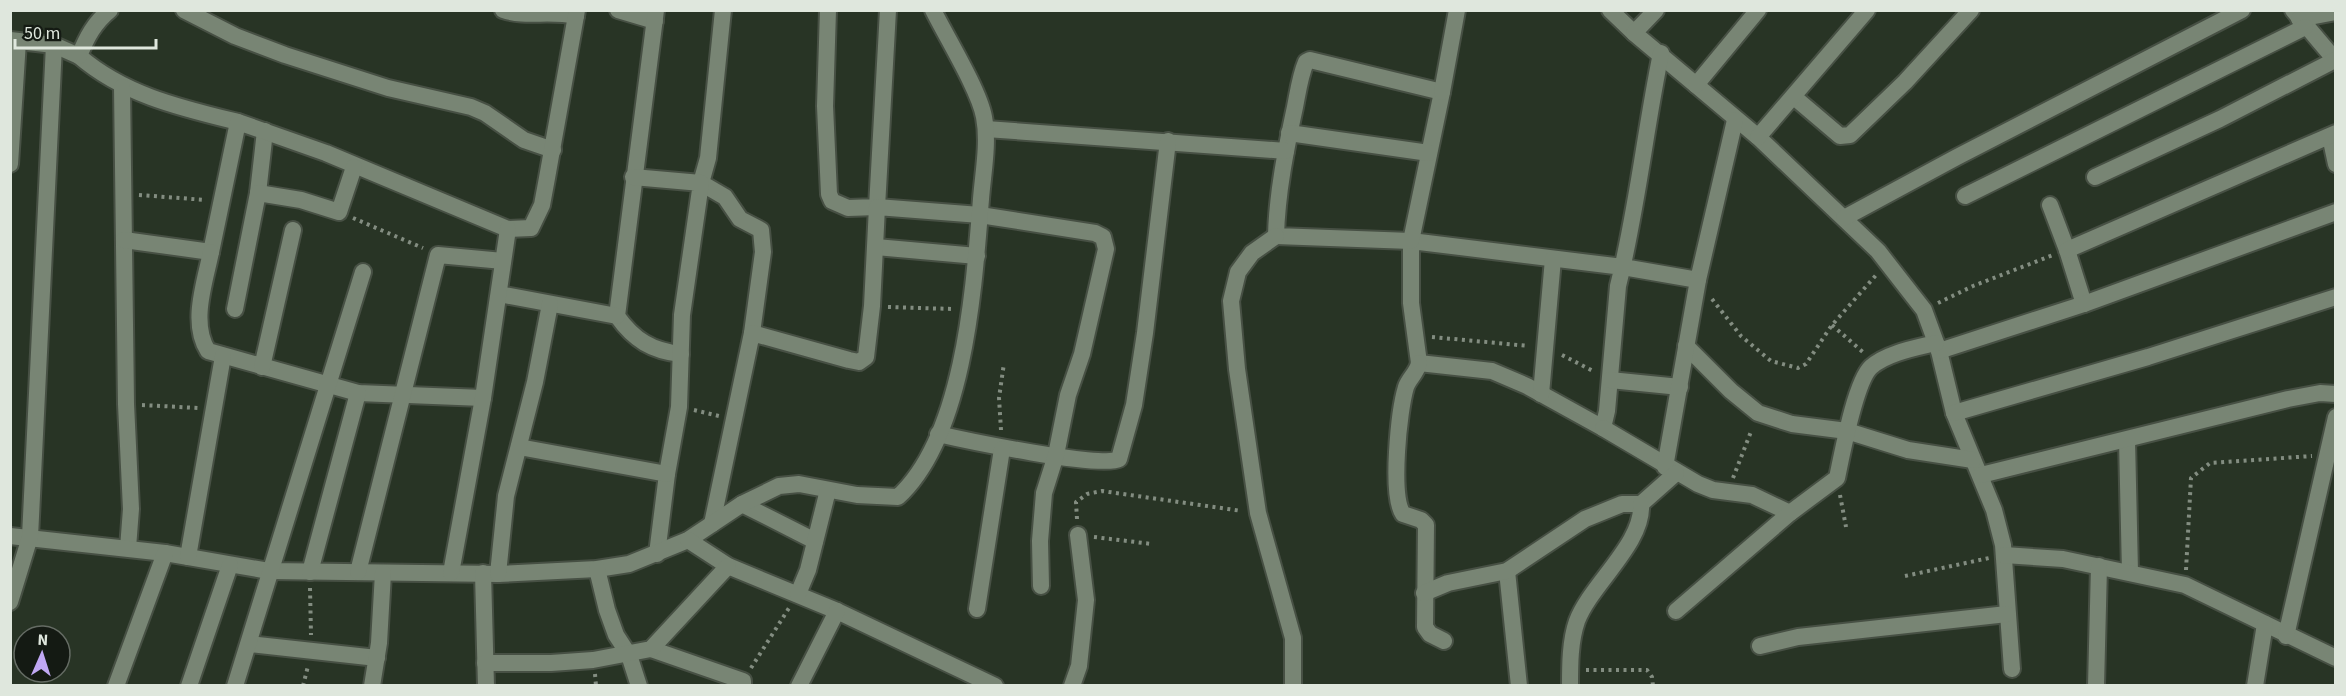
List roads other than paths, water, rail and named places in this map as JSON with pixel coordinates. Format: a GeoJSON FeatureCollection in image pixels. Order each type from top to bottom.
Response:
{"type":"FeatureCollection","features":[{"type":"Feature","properties":{"kind":"street"},"geometry":{"type":"LineString","coordinates":[[79,56],[98,20],[111,10]]}},
{"type":"Feature","properties":{"kind":"street"},"geometry":{"type":"LineString","coordinates":[[183,10],[235,36],[285,55],[388,88],[471,107],[485,113],[524,140],[553,150]]}},
{"type":"Feature","properties":{"kind":"street"},"geometry":{"type":"LineString","coordinates":[[10,164],[14,40],[54,45],[79,56],[98,73],[123,87],[265,131],[508,229],[531,228],[536,222],[553,150],[577,13],[543,12],[521,16],[503,10]]}},
{"type":"Feature","properties":{"kind":"street"},"geometry":{"type":"LineString","coordinates":[[657,554],[667,474],[679,407],[682,315],[701,183],[708,158],[723,10]]}},
{"type":"Feature","properties":{"kind":"street"},"geometry":{"type":"LineString","coordinates":[[828,10],[825,106],[832,201],[848,208],[877,207],[980,215],[1095,233],[1106,243],[1083,354],[1068,395],[1056,455],[1041,510],[1041,586]]}},
{"type":"Feature","properties":{"kind":"street"},"geometry":{"type":"LineString","coordinates":[[752,333],[860,362],[867,355],[876,247],[888,10]]}},
{"type":"Feature","properties":{"kind":"street"},"geometry":{"type":"LineString","coordinates":[[10,536],[165,553],[269,571],[490,574],[597,569],[629,564],[688,540],[742,504],[768,490],[788,485],[882,498],[898,497],[915,478],[938,434],[960,366],[977,256],[980,215],[986,129],[982,107],[933,10]]}},
{"type":"Feature","properties":{"kind":"street"},"geometry":{"type":"LineString","coordinates":[[1444,641],[1430,634],[1425,627],[1426,525],[1421,520],[1403,514],[1396,486],[1405,389],[1417,373],[1419,363],[1411,303],[1411,241],[1457,10]]}},
{"type":"Feature","properties":{"kind":"street"},"geometry":{"type":"LineString","coordinates":[[1610,10],[1634,33],[1661,53],[1758,137],[1844,218],[1889,263],[1924,310],[1937,347],[1954,413],[1999,526],[2004,555],[2012,669]]}},
{"type":"Feature","properties":{"kind":"street"},"geometry":{"type":"LineString","coordinates":[[1634,33],[1656,10]]}},
{"type":"Feature","properties":{"kind":"street"},"geometry":{"type":"LineString","coordinates":[[1696,85],[1758,10]]}},
{"type":"Feature","properties":{"kind":"street"},"geometry":{"type":"LineString","coordinates":[[1758,137],[1867,10]]}},
{"type":"Feature","properties":{"kind":"street"},"geometry":{"type":"LineString","coordinates":[[1794,97],[1840,136],[1850,135],[1905,82],[1971,10]]}},
{"type":"Feature","properties":{"kind":"street"},"geometry":{"type":"LineString","coordinates":[[1844,218],[2242,10]]}},
{"type":"Feature","properties":{"kind":"street"},"geometry":{"type":"LineString","coordinates":[[617,316],[633,177],[656,16],[620,11]]}},
{"type":"Feature","properties":{"kind":"street"},"geometry":{"type":"LineString","coordinates":[[1965,196],[2299,19],[2336,12]]}},
{"type":"Feature","properties":{"kind":"street"},"geometry":{"type":"LineString","coordinates":[[2095,177],[2220,119],[2333,56],[2299,19]]}},
{"type":"Feature","properties":{"kind":"street"},"geometry":{"type":"LineString","coordinates":[[10,602],[30,537],[54,45]]}},
{"type":"Feature","properties":{"kind":"street"},"geometry":{"type":"LineString","coordinates":[[1603,428],[1606,418],[1618,286],[1661,53]]}},
{"type":"Feature","properties":{"kind":"street"},"geometry":{"type":"LineString","coordinates":[[1276,237],[1278,200],[1289,133],[1306,62],[1310,60],[1442,92]]}},
{"type":"Feature","properties":{"kind":"street"},"geometry":{"type":"LineString","coordinates":[[123,87],[126,404],[131,509],[128,548]]}},
{"type":"Feature","properties":{"kind":"street"},"geometry":{"type":"LineString","coordinates":[[1570,678],[1577,621],[1640,524],[1641,504],[1670,470],[1686,346],[1698,280],[1736,120]]}},
{"type":"Feature","properties":{"kind":"street"},"geometry":{"type":"LineString","coordinates":[[238,122],[200,311],[202,342],[208,351],[358,393],[483,399]]}},
{"type":"Feature","properties":{"kind":"street"},"geometry":{"type":"LineString","coordinates":[[986,129],[1286,151]]}},
{"type":"Feature","properties":{"kind":"street"},"geometry":{"type":"LineString","coordinates":[[235,309],[258,194],[265,131]]}},
{"type":"Feature","properties":{"kind":"street"},"geometry":{"type":"LineString","coordinates":[[1289,133],[1429,153]]}},
{"type":"Feature","properties":{"kind":"street"},"geometry":{"type":"LineString","coordinates":[[2067,250],[2333,135],[2336,164]]}},
{"type":"Feature","properties":{"kind":"street"},"geometry":{"type":"LineString","coordinates":[[938,434],[1002,449],[1115,462],[1120,458],[1134,405],[1145,333],[1168,141]]}},
{"type":"Feature","properties":{"kind":"street"},"geometry":{"type":"LineString","coordinates":[[258,194],[300,200],[339,212],[354,166]]}},
{"type":"Feature","properties":{"kind":"street"},"geometry":{"type":"LineString","coordinates":[[633,177],[701,183],[725,197],[740,219],[761,230],[764,252],[752,333],[712,524]]}},
{"type":"Feature","properties":{"kind":"street"},"geometry":{"type":"LineString","coordinates":[[2050,205],[2084,304]]}},
{"type":"Feature","properties":{"kind":"street"},"geometry":{"type":"LineString","coordinates":[[1676,611],[1790,513],[1837,478],[1847,431],[1866,373],[1876,363],[2084,304],[2336,212]]}},
{"type":"Feature","properties":{"kind":"street"},"geometry":{"type":"LineString","coordinates":[[451,573],[483,399],[508,229]]}},
{"type":"Feature","properties":{"kind":"street"},"geometry":{"type":"LineString","coordinates":[[262,367],[293,230]]}},
{"type":"Feature","properties":{"kind":"street"},"geometry":{"type":"LineString","coordinates":[[1293,686],[1293,638],[1274,579],[1258,513],[1237,369],[1231,301],[1238,272],[1252,253],[1276,237],[1411,241],[1623,267],[1698,280]]}},
{"type":"Feature","properties":{"kind":"street"},"geometry":{"type":"LineString","coordinates":[[124,240],[211,252]]}},
{"type":"Feature","properties":{"kind":"street"},"geometry":{"type":"LineString","coordinates":[[876,247],[977,256]]}},
{"type":"Feature","properties":{"kind":"street"},"geometry":{"type":"LineString","coordinates":[[358,572],[438,255],[503,261]]}},
{"type":"Feature","properties":{"kind":"street"},"geometry":{"type":"LineString","coordinates":[[1541,394],[1547,347],[1553,258]]}},
{"type":"Feature","properties":{"kind":"street"},"geometry":{"type":"LineString","coordinates":[[235,686],[363,272]]}},
{"type":"Feature","properties":{"kind":"street"},"geometry":{"type":"LineString","coordinates":[[499,294],[617,316],[646,345],[655,350],[681,354]]}},
{"type":"Feature","properties":{"kind":"street"},"geometry":{"type":"LineString","coordinates":[[1954,413],[2148,357],[2336,297]]}},
{"type":"Feature","properties":{"kind":"street"},"geometry":{"type":"LineString","coordinates":[[486,686],[485,663],[490,574],[550,304]]}},
{"type":"Feature","properties":{"kind":"street"},"geometry":{"type":"LineString","coordinates":[[1686,346],[1731,391],[1758,413],[1792,424],[1847,431],[1908,450],[1973,460]]}},
{"type":"Feature","properties":{"kind":"street"},"geometry":{"type":"LineString","coordinates":[[188,557],[223,356]]}},
{"type":"Feature","properties":{"kind":"street"},"geometry":{"type":"LineString","coordinates":[[1419,363],[1483,368],[1527,386],[1603,428],[1670,470],[1705,487],[1752,495],[1790,513]]}},
{"type":"Feature","properties":{"kind":"street"},"geometry":{"type":"LineString","coordinates":[[1610,380],[1680,387]]}},
{"type":"Feature","properties":{"kind":"street"},"geometry":{"type":"LineString","coordinates":[[310,572],[358,393]]}},
{"type":"Feature","properties":{"kind":"street"},"geometry":{"type":"LineString","coordinates":[[1981,476],[2288,399],[2320,393],[2336,394]]}},
{"type":"Feature","properties":{"kind":"street"},"geometry":{"type":"LineString","coordinates":[[2286,636],[2335,417]]}},
{"type":"Feature","properties":{"kind":"street"},"geometry":{"type":"LineString","coordinates":[[2127,440],[2130,573]]}},
{"type":"Feature","properties":{"kind":"street"},"geometry":{"type":"LineString","coordinates":[[519,447],[667,474]]}},
{"type":"Feature","properties":{"kind":"street"},"geometry":{"type":"LineString","coordinates":[[977,609],[1002,449]]}},
{"type":"Feature","properties":{"kind":"street"},"geometry":{"type":"LineString","coordinates":[[798,594],[815,542],[828,490]]}},
{"type":"Feature","properties":{"kind":"street"},"geometry":{"type":"LineString","coordinates":[[742,504],[815,542]]}},
{"type":"Feature","properties":{"kind":"street"},"geometry":{"type":"LineString","coordinates":[[1424,593],[1448,583],[1507,572],[1585,519],[1622,504],[1641,504]]}},
{"type":"Feature","properties":{"kind":"street"},"geometry":{"type":"LineString","coordinates":[[1072,686],[1079,666],[1087,594],[1078,535]]}},
{"type":"Feature","properties":{"kind":"street"},"geometry":{"type":"LineString","coordinates":[[688,540],[728,566],[837,611],[995,686]]}},
{"type":"Feature","properties":{"kind":"street"},"geometry":{"type":"LineString","coordinates":[[116,686],[165,553]]}},
{"type":"Feature","properties":{"kind":"street"},"geometry":{"type":"LineString","coordinates":[[2004,555],[2039,556],[2099,566],[2184,585],[2286,636],[2336,658]]}},
{"type":"Feature","properties":{"kind":"street"},"geometry":{"type":"LineString","coordinates":[[189,686],[230,565]]}},
{"type":"Feature","properties":{"kind":"street"},"geometry":{"type":"LineString","coordinates":[[651,649],[728,566]]}},
{"type":"Feature","properties":{"kind":"street"},"geometry":{"type":"LineString","coordinates":[[2096,686],[2099,566]]}},
{"type":"Feature","properties":{"kind":"street"},"geometry":{"type":"LineString","coordinates":[[597,569],[607,610],[616,635],[629,654],[639,686]]}},
{"type":"Feature","properties":{"kind":"street"},"geometry":{"type":"LineString","coordinates":[[1507,572],[1520,686]]}},
{"type":"Feature","properties":{"kind":"street"},"geometry":{"type":"LineString","coordinates":[[372,686],[377,658],[383,573]]}},
{"type":"Feature","properties":{"kind":"street"},"geometry":{"type":"LineString","coordinates":[[799,686],[837,611]]}},
{"type":"Feature","properties":{"kind":"street"},"geometry":{"type":"LineString","coordinates":[[1760,646],[1798,637],[2007,614]]}},
{"type":"Feature","properties":{"kind":"street"},"geometry":{"type":"LineString","coordinates":[[2255,686],[2265,624]]}},
{"type":"Feature","properties":{"kind":"street"},"geometry":{"type":"LineString","coordinates":[[249,644],[377,658]]}},
{"type":"Feature","properties":{"kind":"street"},"geometry":{"type":"LineString","coordinates":[[485,663],[551,663],[629,654],[651,649],[743,683]]}}]}
